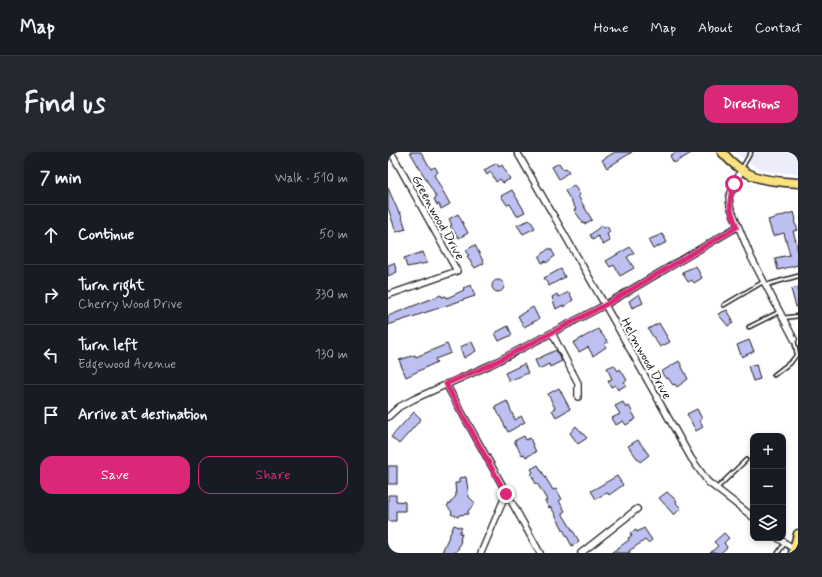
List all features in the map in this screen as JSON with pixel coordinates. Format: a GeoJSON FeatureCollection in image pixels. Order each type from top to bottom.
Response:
{"type":"FeatureCollection","features":[{"type":"Feature","properties":{"kind":"main road"},"geometry":{"type":"LineString","coordinates":[[722,152],[741,170],[757,178],[775,182],[798,183]]}},
{"type":"Feature","properties":{"kind":"main road"},"geometry":{"type":"LineString","coordinates":[[794,551],[798,534]]}},
{"type":"Feature","properties":{"kind":"street","name":"Greenwood Drive"},"geometry":{"type":"LineString","coordinates":[[388,295],[457,271],[391,152]]}},
{"type":"Feature","properties":{"kind":"street","name":"Helmwood Drive"},"geometry":{"type":"LineString","coordinates":[[516,152],[605,305],[691,458],[708,482],[750,515]]}},
{"type":"Feature","properties":{"kind":"street"},"geometry":{"type":"LineString","coordinates":[[741,170],[729,197],[730,206],[737,227],[794,339]]}},
{"type":"Feature","properties":{"kind":"street"},"geometry":{"type":"LineString","coordinates":[[388,417],[399,407],[414,399],[490,365],[605,305],[737,227]]}},
{"type":"Feature","properties":{"kind":"street"},"geometry":{"type":"LineString","coordinates":[[552,333],[578,383],[578,397]]}},
{"type":"Feature","properties":{"kind":"street"},"geometry":{"type":"LineString","coordinates":[[446,384],[540,553]]}},
{"type":"Feature","properties":{"kind":"street"},"geometry":{"type":"LineString","coordinates":[[481,553],[506,494]]}},
{"type":"Feature","properties":{"kind":"street"},"geometry":{"type":"LineString","coordinates":[[581,553],[637,509]]}},
{"type":"Feature","properties":{"kind":"street"},"geometry":{"type":"LineString","coordinates":[[782,541],[794,551]]}},
{"type":"Feature","properties":{"kind":"lane"},"geometry":{"type":"LineString","coordinates":[[741,170],[751,152]]}},
{"type":"Feature","properties":{"kind":"lane"},"geometry":{"type":"LineString","coordinates":[[724,305],[765,284],[798,276]]}},
{"type":"Feature","properties":{"kind":"lane"},"geometry":{"type":"LineString","coordinates":[[749,327],[779,311]]}},
{"type":"Feature","properties":{"kind":"lane"},"geometry":{"type":"LineString","coordinates":[[783,318],[798,316]]}},
{"type":"Feature","properties":{"kind":"lane"},"geometry":{"type":"LineString","coordinates":[[774,375],[792,361],[797,354],[794,339]]}},
{"type":"Feature","properties":{"kind":"lane"},"geometry":{"type":"LineString","coordinates":[[716,489],[746,460]]}},
{"type":"Feature","properties":{"kind":"lane"},"geometry":{"type":"LineString","coordinates":[[778,553],[785,543]]}},
{"type":"Feature","properties":{"kind":"shaded area"},"geometry":{"type":"Polygon","coordinates":[[[735,152],[798,152],[798,174],[773,172],[758,168],[735,152]]]}},
{"type":"Feature","properties":{"kind":"building"},"geometry":{"type":"Polygon","coordinates":[[[410,152],[421,152],[431,169],[435,167],[438,172],[434,175],[450,204],[441,209],[439,204],[437,205],[434,199],[436,198],[434,193],[410,152]]]}},
{"type":"Feature","properties":{"kind":"building"},"geometry":{"type":"Polygon","coordinates":[[[615,152],[632,152],[607,168],[602,160],[615,152]]]}},
{"type":"Feature","properties":{"kind":"building"},"geometry":{"type":"Polygon","coordinates":[[[676,152],[693,152],[674,163],[670,156],[676,152]]]}},
{"type":"Feature","properties":{"kind":"building"},"geometry":{"type":"Polygon","coordinates":[[[497,163],[499,167],[502,165],[510,179],[503,183],[500,179],[496,182],[491,172],[487,175],[484,170],[497,163]]]}},
{"type":"Feature","properties":{"kind":"building"},"geometry":{"type":"Polygon","coordinates":[[[559,163],[563,169],[566,168],[569,172],[559,179],[552,167],[559,163]]]}},
{"type":"Feature","properties":{"kind":"building"},"geometry":{"type":"Polygon","coordinates":[[[574,185],[580,195],[578,196],[592,220],[584,224],[574,210],[576,209],[565,191],[574,185]]]}},
{"type":"Feature","properties":{"kind":"building"},"geometry":{"type":"Polygon","coordinates":[[[388,188],[399,213],[400,212],[406,229],[396,232],[388,208],[388,188]]]}},
{"type":"Feature","properties":{"kind":"building"},"geometry":{"type":"Polygon","coordinates":[[[512,190],[525,212],[517,216],[510,204],[507,205],[501,196],[512,190]]]}},
{"type":"Feature","properties":{"kind":"building"},"geometry":{"type":"Polygon","coordinates":[[[794,212],[796,220],[794,221],[798,230],[793,231],[797,245],[798,265],[778,270],[775,258],[790,255],[784,233],[773,236],[768,220],[794,212]]]}},
{"type":"Feature","properties":{"kind":"building"},"geometry":{"type":"Polygon","coordinates":[[[458,214],[468,233],[459,238],[450,226],[452,225],[449,219],[458,214]]]}},
{"type":"Feature","properties":{"kind":"building"},"geometry":{"type":"Polygon","coordinates":[[[530,220],[535,228],[523,234],[517,225],[530,220]]]}},
{"type":"Feature","properties":{"kind":"building"},"geometry":{"type":"Polygon","coordinates":[[[602,225],[604,228],[607,226],[610,232],[607,234],[610,241],[603,245],[598,236],[593,240],[590,235],[602,225]]]}},
{"type":"Feature","properties":{"kind":"building"},"geometry":{"type":"Polygon","coordinates":[[[662,234],[667,242],[653,249],[648,240],[662,234]]]}},
{"type":"Feature","properties":{"kind":"building"},"geometry":{"type":"Polygon","coordinates":[[[475,245],[484,263],[475,268],[467,256],[469,255],[466,250],[475,245]]]}},
{"type":"Feature","properties":{"kind":"building"},"geometry":{"type":"Polygon","coordinates":[[[630,247],[634,253],[627,257],[634,268],[620,276],[614,265],[610,267],[606,261],[630,247]]]}},
{"type":"Feature","properties":{"kind":"building"},"geometry":{"type":"Polygon","coordinates":[[[548,249],[551,249],[555,256],[546,263],[545,261],[542,263],[539,257],[548,249]]]}},
{"type":"Feature","properties":{"kind":"building"},"geometry":{"type":"Polygon","coordinates":[[[423,252],[427,263],[407,267],[404,258],[423,252]]]}},
{"type":"Feature","properties":{"kind":"building"},"geometry":{"type":"Polygon","coordinates":[[[394,263],[397,272],[388,276],[388,265],[394,263]]]}},
{"type":"Feature","properties":{"kind":"building"},"geometry":{"type":"Polygon","coordinates":[[[696,266],[702,278],[694,283],[692,280],[688,282],[682,272],[696,266]]]}},
{"type":"Feature","properties":{"kind":"building"},"geometry":{"type":"Polygon","coordinates":[[[561,269],[565,277],[549,286],[544,278],[561,269]]]}},
{"type":"Feature","properties":{"kind":"building"},"geometry":{"type":"Polygon","coordinates":[[[500,280],[503,281],[503,291],[496,292],[493,291],[492,284],[493,281],[500,280]]]}},
{"type":"Feature","properties":{"kind":"building"},"geometry":{"type":"Polygon","coordinates":[[[471,285],[475,296],[388,325],[388,316],[441,295],[442,297],[446,296],[447,298],[471,285]]]}},
{"type":"Feature","properties":{"kind":"building"},"geometry":{"type":"Polygon","coordinates":[[[798,287],[798,307],[796,307],[791,289],[798,287]]]}},
{"type":"Feature","properties":{"kind":"building"},"geometry":{"type":"Polygon","coordinates":[[[569,292],[573,300],[563,307],[563,305],[556,309],[552,297],[557,294],[559,297],[569,292]]]}},
{"type":"Feature","properties":{"kind":"building"},"geometry":{"type":"Polygon","coordinates":[[[639,294],[643,303],[632,308],[629,301],[639,294]]]}},
{"type":"Feature","properties":{"kind":"building"},"geometry":{"type":"Polygon","coordinates":[[[533,307],[539,319],[524,327],[518,316],[533,307]]]}},
{"type":"Feature","properties":{"kind":"building"},"geometry":{"type":"Polygon","coordinates":[[[727,310],[733,320],[731,320],[733,323],[728,326],[718,314],[727,310]]]}},
{"type":"Feature","properties":{"kind":"building"},"geometry":{"type":"Polygon","coordinates":[[[659,323],[670,342],[660,347],[648,329],[659,323]]]}},
{"type":"Feature","properties":{"kind":"building"},"geometry":{"type":"Polygon","coordinates":[[[508,326],[512,335],[499,341],[495,333],[508,326]]]}},
{"type":"Feature","properties":{"kind":"building"},"geometry":{"type":"Polygon","coordinates":[[[598,329],[608,342],[604,344],[606,347],[593,356],[588,347],[579,352],[573,343],[598,329]]]}},
{"type":"Feature","properties":{"kind":"building"},"geometry":{"type":"Polygon","coordinates":[[[749,340],[754,351],[742,357],[737,345],[749,340]]]}},
{"type":"Feature","properties":{"kind":"building"},"geometry":{"type":"Polygon","coordinates":[[[472,342],[476,351],[464,358],[460,347],[472,342]]]}},
{"type":"Feature","properties":{"kind":"building"},"geometry":{"type":"Polygon","coordinates":[[[447,344],[451,353],[435,359],[437,362],[406,377],[399,360],[415,355],[416,357],[447,344]]]}},
{"type":"Feature","properties":{"kind":"building"},"geometry":{"type":"Polygon","coordinates":[[[556,350],[562,361],[550,367],[549,364],[539,369],[535,360],[556,350]]]}},
{"type":"Feature","properties":{"kind":"building"},"geometry":{"type":"Polygon","coordinates":[[[679,361],[688,379],[677,387],[675,384],[673,385],[668,378],[666,379],[661,372],[679,361]]]}},
{"type":"Feature","properties":{"kind":"building"},"geometry":{"type":"Polygon","coordinates":[[[524,364],[528,373],[509,381],[505,373],[524,364]]]}},
{"type":"Feature","properties":{"kind":"building"},"geometry":{"type":"Polygon","coordinates":[[[756,364],[760,379],[753,381],[748,366],[756,364]]]}},
{"type":"Feature","properties":{"kind":"building"},"geometry":{"type":"Polygon","coordinates":[[[614,365],[618,371],[620,369],[627,380],[624,382],[626,385],[618,390],[615,385],[611,387],[608,381],[612,379],[607,368],[614,365]]]}},
{"type":"Feature","properties":{"kind":"building"},"geometry":{"type":"Polygon","coordinates":[[[559,388],[570,409],[556,417],[552,410],[555,408],[548,394],[559,388]]]}},
{"type":"Feature","properties":{"kind":"building"},"geometry":{"type":"Polygon","coordinates":[[[507,401],[515,420],[521,416],[525,422],[508,432],[495,407],[507,401]]]}},
{"type":"Feature","properties":{"kind":"building"},"geometry":{"type":"Polygon","coordinates":[[[623,402],[626,408],[629,406],[636,419],[626,425],[623,421],[616,425],[612,418],[620,414],[615,406],[623,402]]]}},
{"type":"Feature","properties":{"kind":"building"},"geometry":{"type":"Polygon","coordinates":[[[697,409],[702,419],[700,420],[703,427],[696,431],[687,414],[697,409]]]}},
{"type":"Feature","properties":{"kind":"building"},"geometry":{"type":"Polygon","coordinates":[[[414,412],[421,419],[399,444],[391,437],[414,412]]]}},
{"type":"Feature","properties":{"kind":"building"},"geometry":{"type":"Polygon","coordinates":[[[576,426],[587,438],[578,444],[570,433],[576,426]]]}},
{"type":"Feature","properties":{"kind":"building"},"geometry":{"type":"Polygon","coordinates":[[[524,436],[526,440],[530,438],[536,452],[526,457],[524,454],[522,455],[514,441],[524,436]]]}},
{"type":"Feature","properties":{"kind":"building"},"geometry":{"type":"Polygon","coordinates":[[[638,440],[649,455],[640,462],[628,446],[638,440]]]}},
{"type":"Feature","properties":{"kind":"building"},"geometry":{"type":"Polygon","coordinates":[[[538,465],[553,490],[556,489],[562,499],[559,501],[565,511],[562,513],[579,541],[572,546],[531,474],[533,472],[531,469],[538,465]]]}},
{"type":"Feature","properties":{"kind":"building"},"geometry":{"type":"Polygon","coordinates":[[[388,466],[397,466],[397,484],[388,484],[388,466]]]}},
{"type":"Feature","properties":{"kind":"building"},"geometry":{"type":"Polygon","coordinates":[[[617,476],[623,485],[609,495],[608,493],[604,494],[596,499],[591,491],[617,476]]]}},
{"type":"Feature","properties":{"kind":"building"},"geometry":{"type":"Polygon","coordinates":[[[466,477],[469,497],[475,503],[468,511],[468,514],[459,515],[458,517],[451,514],[452,512],[447,506],[456,496],[455,483],[459,483],[459,478],[466,477]]]}},
{"type":"Feature","properties":{"kind":"building"},"geometry":{"type":"Polygon","coordinates":[[[667,492],[677,501],[676,503],[681,508],[674,515],[659,498],[667,492]]]}},
{"type":"Feature","properties":{"kind":"building"},"geometry":{"type":"Polygon","coordinates":[[[388,495],[396,495],[396,501],[405,502],[405,511],[396,511],[396,521],[388,521],[388,495]]]}},
{"type":"Feature","properties":{"kind":"building"},"geometry":{"type":"Polygon","coordinates":[[[454,525],[462,528],[459,533],[462,534],[458,549],[455,553],[442,552],[454,525]]]}},
{"type":"Feature","properties":{"kind":"building"},"geometry":{"type":"Polygon","coordinates":[[[644,528],[652,540],[648,543],[645,540],[629,551],[630,553],[611,553],[629,540],[628,538],[632,536],[630,533],[636,530],[637,532],[644,528]]]}},
{"type":"Feature","properties":{"kind":"building"},"geometry":{"type":"Polygon","coordinates":[[[724,533],[729,538],[724,543],[727,547],[721,553],[710,553],[718,546],[714,542],[724,533]]]}},
{"type":"Feature","properties":{"kind":"route"},"geometry":{"type":"LineString","coordinates":[[506,494],[446,384],[490,365],[605,305],[737,227],[730,206],[729,197],[734,184]]}}]}
